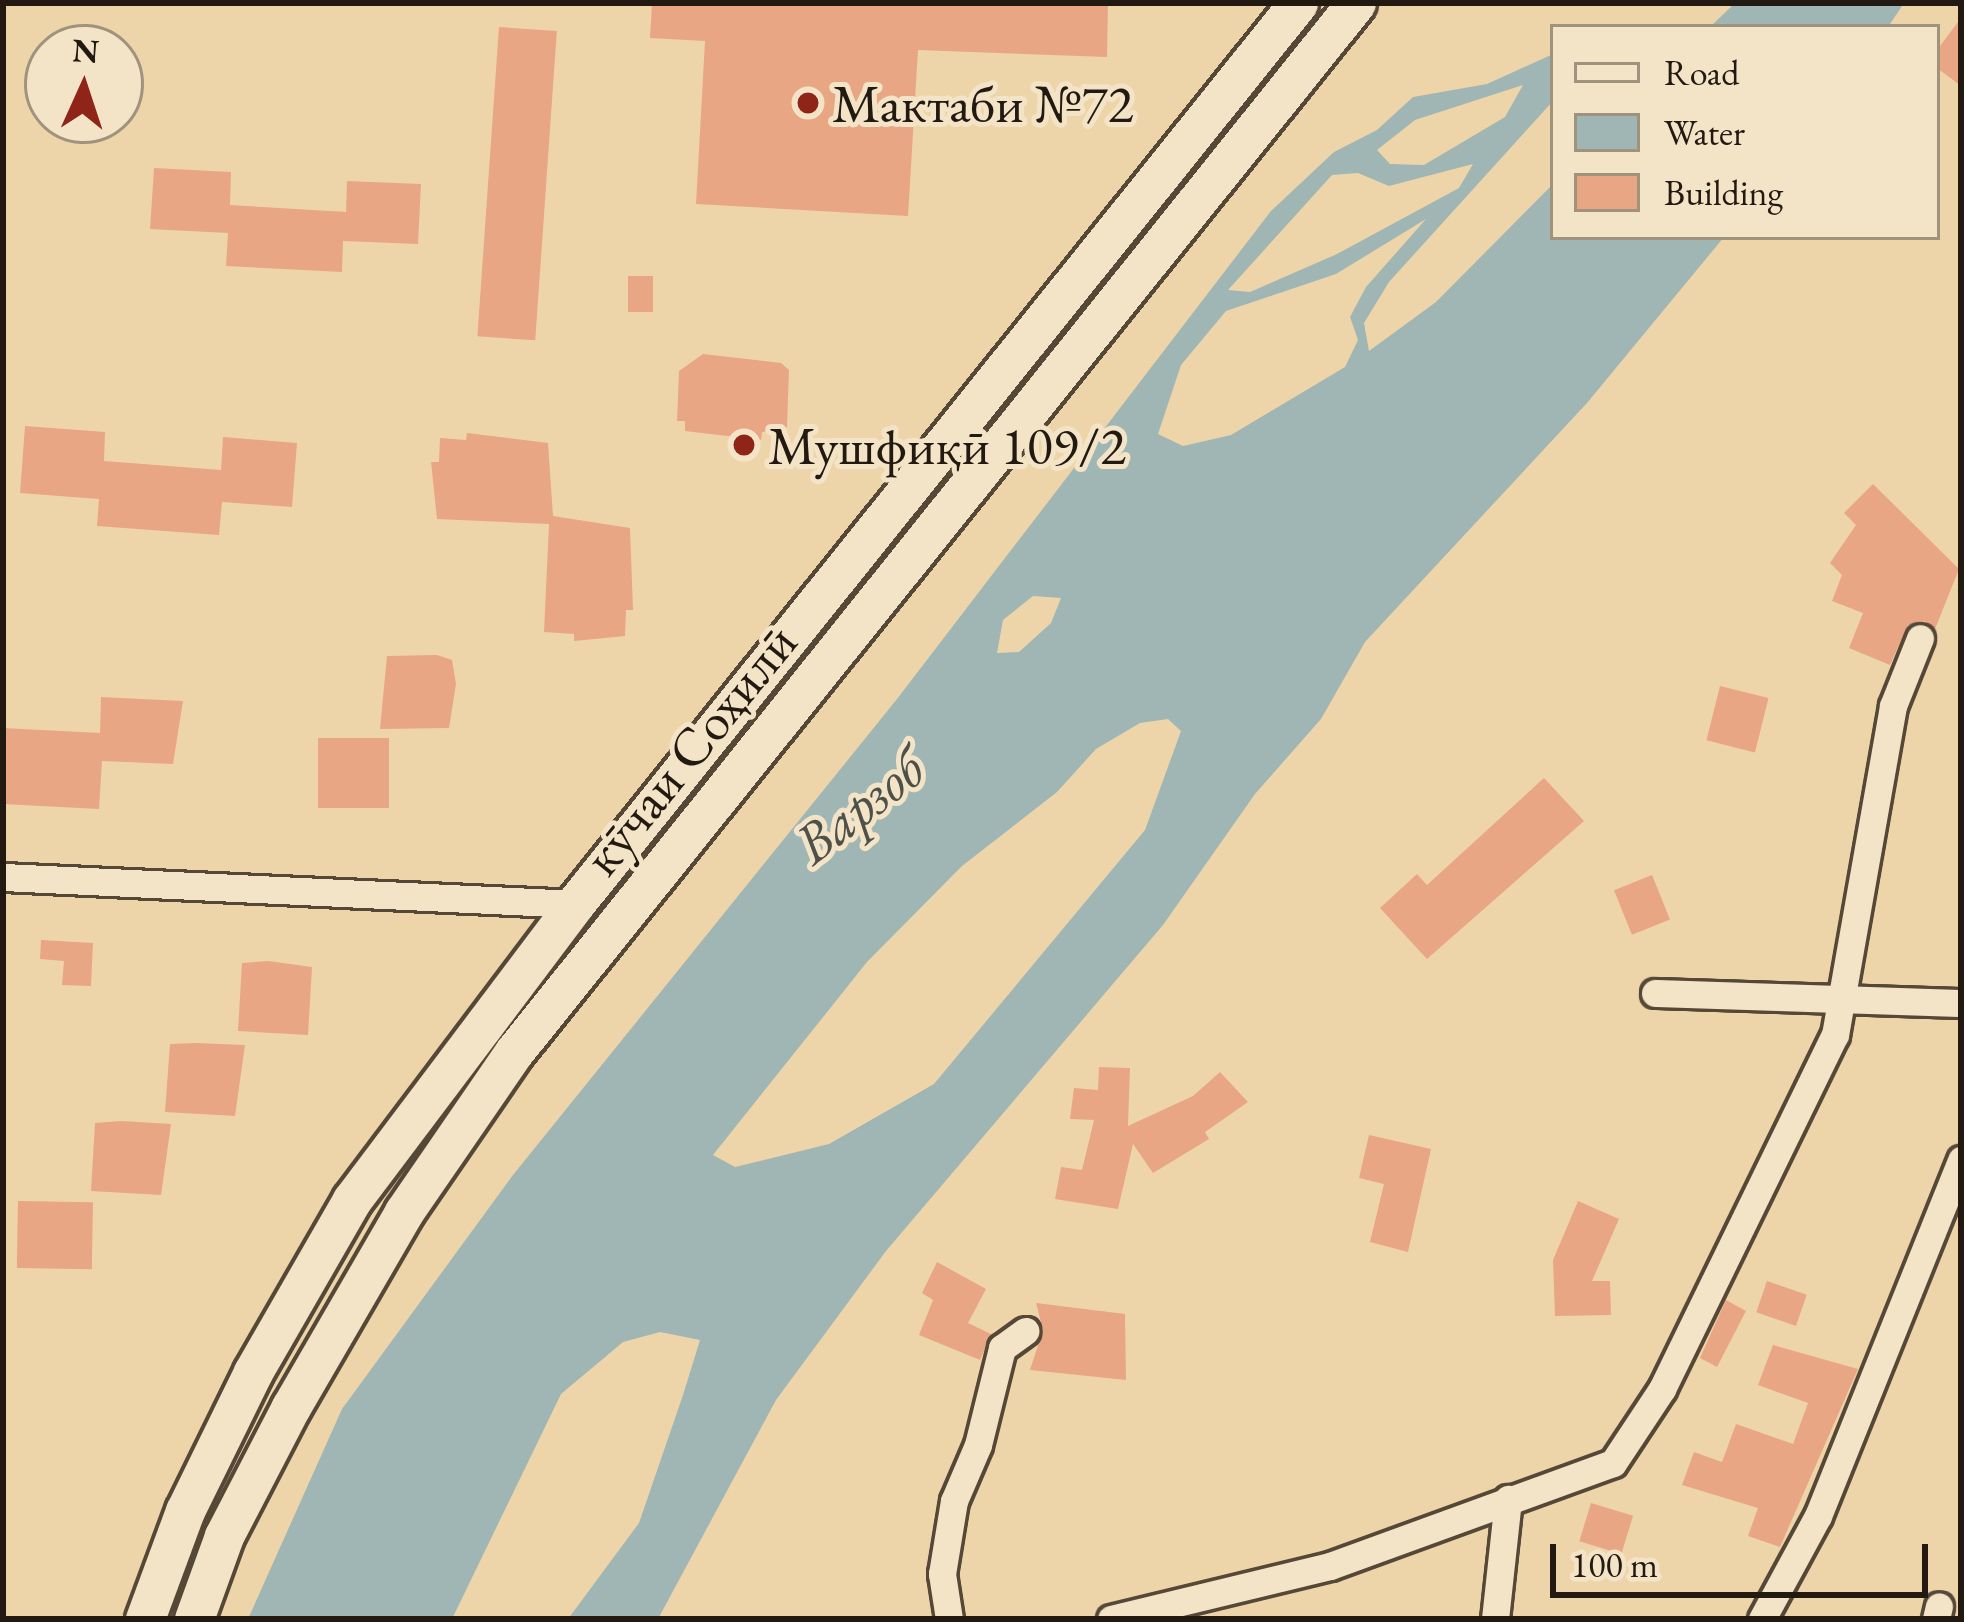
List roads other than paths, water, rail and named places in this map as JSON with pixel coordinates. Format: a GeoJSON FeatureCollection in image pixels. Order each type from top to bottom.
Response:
{"type":"FeatureCollection","features":[{"type":"Feature","properties":{"kind":"main road","name":"кӯчаи Соҳилӣ"},"geometry":{"type":"LineString","coordinates":[[145,1619],[234,1412],[352,1200],[575,904],[1298,3]]}},
{"type":"Feature","properties":{"kind":"main road","name":"кӯчаи Соҳилӣ"},"geometry":{"type":"LineString","coordinates":[[194,1619],[224,1535],[291,1407],[404,1211],[514,1052],[1356,3]]}},
{"type":"Feature","properties":{"kind":"street"},"geometry":{"type":"LineString","coordinates":[[1111,1619],[1330,1566],[1613,1463],[1662,1389],[1835,1035],[1893,706],[1920,638]]}},
{"type":"Feature","properties":{"kind":"street"},"geometry":{"type":"LineString","coordinates":[[3,877],[575,904]]}},
{"type":"Feature","properties":{"kind":"street"},"geometry":{"type":"LineString","coordinates":[[1655,993],[1961,1003]]}},
{"type":"Feature","properties":{"kind":"street"},"geometry":{"type":"LineString","coordinates":[[1762,1619],[1817,1516],[1961,1160]]}},
{"type":"Feature","properties":{"kind":"street"},"geometry":{"type":"LineString","coordinates":[[949,1619],[942,1574],[954,1501],[978,1445],[1001,1348],[1024,1331]]}},
{"type":"Feature","properties":{"kind":"street"},"geometry":{"type":"LineString","coordinates":[[1495,1619],[1508,1499]]}},
{"type":"Feature","properties":{"kind":"water"},"geometry":{"type":"Polygon","coordinates":[[[1735,3],[1904,3],[1890,24],[1713,24],[1735,3]]]}},
{"type":"Feature","properties":{"kind":"water","name":"Варзоб"},"geometry":{"type":"Polygon","coordinates":[[[1550,55],[1550,104],[1389,282],[1364,323],[1369,351],[1436,302],[1550,187],[1550,240],[1722,240],[1587,403],[1365,642],[1321,719],[1255,794],[1163,925],[886,1251],[776,1400],[658,1619],[568,1619],[639,1523],[683,1395],[700,1340],[660,1332],[623,1342],[561,1394],[452,1619],[248,1619],[342,1409],[513,1175],[897,699],[1271,211],[1334,152],[1377,130],[1413,97],[1487,84],[1550,55]],[[1523,85],[1415,120],[1377,150],[1390,164],[1424,165],[1505,117],[1523,85]],[[1473,164],[1389,186],[1358,173],[1332,175],[1228,290],[1250,292],[1337,254],[1459,188],[1473,164]],[[1426,219],[1336,274],[1226,311],[1181,365],[1158,434],[1183,446],[1231,435],[1345,367],[1358,340],[1350,317],[1366,287],[1426,219]],[[1033,596],[1003,620],[997,653],[1019,652],[1051,623],[1061,598],[1033,596]],[[1168,719],[1140,723],[1096,749],[1057,792],[962,866],[867,962],[713,1155],[735,1167],[829,1144],[934,1084],[1145,830],[1181,731],[1168,719]]]}},
{"type":"Feature","properties":{"kind":"place","name":"Мактаби №72"},"geometry":{"type":"Point","coordinates":[808,103]}},
{"type":"Feature","properties":{"kind":"place","name":"Мушфиқӣ 109/2"},"geometry":{"type":"Point","coordinates":[744,445]}}]}
